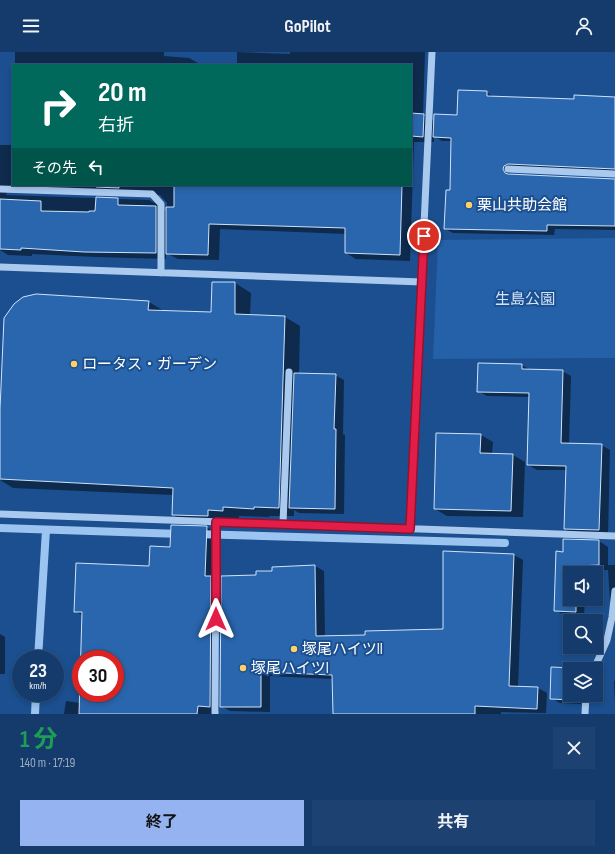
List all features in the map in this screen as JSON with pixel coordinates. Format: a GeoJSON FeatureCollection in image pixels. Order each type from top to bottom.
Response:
{"type":"FeatureCollection","features":[{"type":"Feature","properties":{"kind":"street"},"geometry":{"type":"LineString","coordinates":[[410,529],[432,52]]}},
{"type":"Feature","properties":{"kind":"street"},"geometry":{"type":"LineString","coordinates":[[508,170],[615,174]]}},
{"type":"Feature","properties":{"kind":"street"},"geometry":{"type":"LineString","coordinates":[[0,189],[152,194],[161,204],[162,273]]}},
{"type":"Feature","properties":{"kind":"street"},"geometry":{"type":"LineString","coordinates":[[0,267],[422,282]]}},
{"type":"Feature","properties":{"kind":"street"},"geometry":{"type":"LineString","coordinates":[[283,524],[289,372]]}},
{"type":"Feature","properties":{"kind":"street"},"geometry":{"type":"LineString","coordinates":[[0,514],[216,525],[283,524],[615,536]]}},
{"type":"Feature","properties":{"kind":"street"},"geometry":{"type":"LineString","coordinates":[[215,714],[216,525]]}},
{"type":"Feature","properties":{"kind":"street"},"geometry":{"type":"LineString","coordinates":[[597,662],[607,640],[612,617],[615,591]]}},
{"type":"Feature","properties":{"kind":"street"},"geometry":{"type":"LineString","coordinates":[[585,714],[586,702]]}},
{"type":"Feature","properties":{"kind":"green space","name":"生島公園"},"geometry":{"type":"Polygon","coordinates":[[[615,238],[615,358],[433,359],[438,240],[615,238]]]}},
{"type":"Feature","properties":{"kind":"building"},"geometry":{"type":"Polygon","coordinates":[[[458,90],[487,91],[487,96],[574,99],[574,95],[615,97],[615,169],[508,164],[504,166],[503,169],[505,173],[508,174],[615,179],[615,226],[547,225],[547,231],[444,229],[446,190],[450,190],[451,138],[433,137],[434,114],[457,115],[458,90]]]}},
{"type":"Feature","properties":{"kind":"building"},"geometry":{"type":"Polygon","coordinates":[[[412,113],[424,114],[423,137],[412,136],[412,113]]]}},
{"type":"Feature","properties":{"kind":"building"},"geometry":{"type":"Polygon","coordinates":[[[119,186],[119,188],[96,187],[119,186]]]}},
{"type":"Feature","properties":{"kind":"building"},"geometry":{"type":"Polygon","coordinates":[[[174,186],[402,186],[400,255],[345,253],[345,228],[209,224],[208,255],[166,254],[166,207],[174,207],[174,186]]]}},
{"type":"Feature","properties":{"kind":"building"},"geometry":{"type":"Polygon","coordinates":[[[96,197],[118,198],[118,205],[156,206],[156,253],[84,252],[21,248],[21,250],[0,249],[0,199],[41,201],[41,211],[89,212],[95,211],[96,197]]]}},
{"type":"Feature","properties":{"kind":"building"},"geometry":{"type":"Polygon","coordinates":[[[212,282],[235,282],[235,314],[285,316],[279,508],[254,507],[254,509],[223,507],[223,511],[208,510],[208,516],[172,515],[173,488],[0,479],[0,409],[4,318],[14,304],[23,297],[36,294],[149,301],[148,310],[211,312],[212,282]]]}},
{"type":"Feature","properties":{"kind":"building"},"geometry":{"type":"Polygon","coordinates":[[[478,363],[522,364],[522,369],[563,370],[561,443],[602,444],[599,530],[564,529],[566,466],[527,465],[529,393],[477,392],[478,363]]]}},
{"type":"Feature","properties":{"kind":"building"},"geometry":{"type":"Polygon","coordinates":[[[294,373],[336,374],[334,429],[336,429],[335,509],[289,508],[294,373]]]}},
{"type":"Feature","properties":{"kind":"building"},"geometry":{"type":"Polygon","coordinates":[[[436,433],[481,434],[480,453],[513,454],[511,511],[434,509],[436,433]]]}},
{"type":"Feature","properties":{"kind":"building"},"geometry":{"type":"Polygon","coordinates":[[[171,525],[207,526],[205,576],[211,576],[210,707],[198,706],[197,714],[79,714],[79,702],[124,702],[124,650],[81,650],[82,612],[74,612],[76,563],[149,566],[150,546],[170,547],[171,525]]]}},
{"type":"Feature","properties":{"kind":"building"},"geometry":{"type":"Polygon","coordinates":[[[563,539],[599,540],[599,565],[563,566],[563,606],[576,606],[576,612],[554,611],[556,551],[563,552],[563,539]]]}},
{"type":"Feature","properties":{"kind":"building"},"geometry":{"type":"Polygon","coordinates":[[[443,551],[514,554],[509,686],[538,687],[537,709],[475,706],[475,714],[333,714],[332,675],[261,672],[261,707],[220,707],[221,576],[256,575],[256,571],[272,571],[272,567],[315,565],[316,636],[365,635],[365,631],[443,629],[443,551]]]}},
{"type":"Feature","properties":{"kind":"building"},"geometry":{"type":"Polygon","coordinates":[[[551,667],[563,668],[563,700],[550,699],[551,667]]]}},
{"type":"Feature","properties":{"kind":"waterway"},"geometry":{"type":"LineString","coordinates":[[0,528],[181,534]]}},
{"type":"Feature","properties":{"kind":"waterway"},"geometry":{"type":"LineString","coordinates":[[39,650],[46,530]]}},
{"type":"Feature","properties":{"kind":"waterway"},"geometry":{"type":"LineString","coordinates":[[196,534],[505,543]]}},
{"type":"Feature","properties":{"kind":"waterway"},"geometry":{"type":"LineString","coordinates":[[35,714],[36,702]]}},
{"type":"Feature","properties":{"kind":"place","name":"栗山共助会館"},"geometry":{"type":"Point","coordinates":[469,205]}},
{"type":"Feature","properties":{"kind":"place","name":"ロータス・ガーデン"},"geometry":{"type":"Point","coordinates":[74,364]}},
{"type":"Feature","properties":{"kind":"place","name":"塚尾ハイツII"},"geometry":{"type":"Point","coordinates":[294,649]}},
{"type":"Feature","properties":{"kind":"place","name":"塚尾ハイツI"},"geometry":{"type":"Point","coordinates":[243,668]}},
{"type":"Feature","properties":{"kind":"route"},"geometry":{"type":"LineString","coordinates":[[216,619],[216,522],[410,529],[424,236]]}}]}
